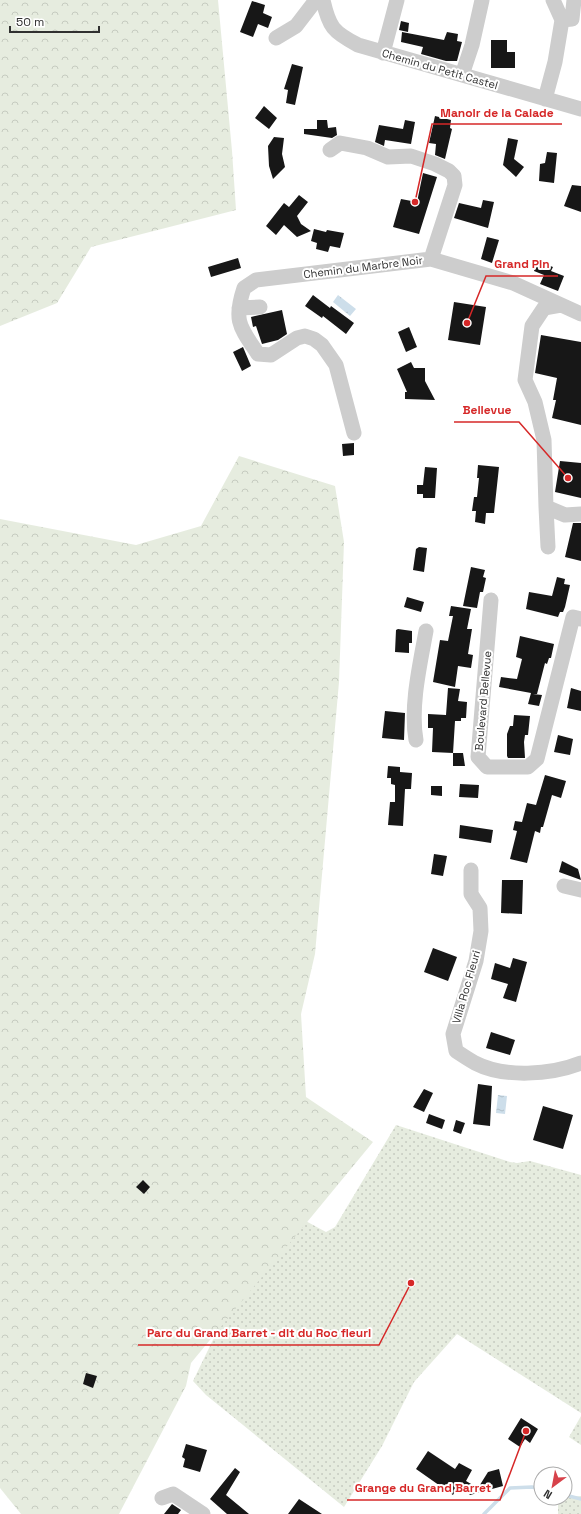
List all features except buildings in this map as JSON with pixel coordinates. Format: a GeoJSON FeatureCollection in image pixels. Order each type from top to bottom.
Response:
{"type":"FeatureCollection","features":[{"type":"Feature","properties":{"kind":"street"},"geometry":{"type":"LineString","coordinates":[[276,38],[296,26],[316,0]]}},
{"type":"Feature","properties":{"kind":"street","name":"Chemin du Petit Castel"},"geometry":{"type":"LineString","coordinates":[[322,0],[331,26],[340,36],[358,45],[581,109]]}},
{"type":"Feature","properties":{"kind":"street"},"geometry":{"type":"LineString","coordinates":[[383,53],[397,0]]}},
{"type":"Feature","properties":{"kind":"street"},"geometry":{"type":"LineString","coordinates":[[462,75],[472,45],[482,0]]}},
{"type":"Feature","properties":{"kind":"street"},"geometry":{"type":"LineString","coordinates":[[545,99],[562,20],[553,0]]}},
{"type":"Feature","properties":{"kind":"street"},"geometry":{"type":"LineString","coordinates":[[562,20],[572,19],[574,0]]}},
{"type":"Feature","properties":{"kind":"street"},"geometry":{"type":"LineString","coordinates":[[330,150],[340,143],[367,148],[388,157],[412,156],[449,171],[454,176],[455,186],[431,259]]}},
{"type":"Feature","properties":{"kind":"street","name":"Chemin du Marbre Noir"},"geometry":{"type":"LineString","coordinates":[[239,308],[246,285],[431,259],[513,283],[581,314]]}},
{"type":"Feature","properties":{"kind":"street"},"geometry":{"type":"LineString","coordinates":[[548,547],[544,440],[535,402],[525,380],[532,326],[544,308],[561,305]]}},
{"type":"Feature","properties":{"kind":"street"},"geometry":{"type":"LineString","coordinates":[[260,307],[239,308],[238,320],[258,354],[271,355],[297,338],[305,336],[314,339],[322,345],[336,365],[354,433]]}},
{"type":"Feature","properties":{"kind":"street"},"geometry":{"type":"LineString","coordinates":[[546,507],[565,515],[581,514]]}},
{"type":"Feature","properties":{"kind":"street","name":"Boulevard Bellevue"},"geometry":{"type":"LineString","coordinates":[[491,600],[478,757],[487,767],[528,767],[537,759],[577,618]]}},
{"type":"Feature","properties":{"kind":"street"},"geometry":{"type":"LineString","coordinates":[[416,740],[414,731],[416,695],[426,632]]}},
{"type":"Feature","properties":{"kind":"street","name":"Villa Roc Fleuri"},"geometry":{"type":"LineString","coordinates":[[470,870],[471,894],[480,908],[481,931],[476,961],[453,1034],[456,1051],[476,1064],[510,1073],[537,1074],[580,1064]]}},
{"type":"Feature","properties":{"kind":"street"},"geometry":{"type":"LineString","coordinates":[[564,886],[581,890]]}},
{"type":"Feature","properties":{"kind":"street"},"geometry":{"type":"LineString","coordinates":[[162,1498],[173,1494],[204,1514]]}},
{"type":"Feature","properties":{"kind":"green space"},"geometry":{"type":"Polygon","coordinates":[[[0,0],[218,0],[236,210],[91,247],[57,303],[0,326],[0,0]]]}},
{"type":"Feature","properties":{"kind":"green space"},"geometry":{"type":"Polygon","coordinates":[[[239,456],[335,486],[344,542],[339,682],[315,954],[301,1014],[306,1097],[373,1142],[191,1363],[186,1386],[119,1514],[21,1514],[0,1488],[0,519],[136,545],[201,526],[239,456]]]}},
{"type":"Feature","properties":{"kind":"green space"},"geometry":{"type":"Polygon","coordinates":[[[396,1125],[510,1162],[517,1163],[530,1161],[581,1175],[581,1413],[457,1334],[414,1382],[382,1446],[344,1507],[206,1395],[193,1381],[278,1206],[326,1232],[335,1227],[396,1125]]]}},
{"type":"Feature","properties":{"kind":"green space"},"geometry":{"type":"Polygon","coordinates":[[[581,1416],[581,1445],[569,1437],[581,1416]]]}},
{"type":"Feature","properties":{"kind":"green space"},"geometry":{"type":"Polygon","coordinates":[[[581,1496],[581,1514],[558,1514],[558,1506],[573,1506],[573,1497],[581,1496]]]}},
{"type":"Feature","properties":{"kind":"water"},"geometry":{"type":"Polygon","coordinates":[[[338,295],[356,309],[350,316],[333,302],[338,295]]]}},
{"type":"Feature","properties":{"kind":"water"},"geometry":{"type":"Polygon","coordinates":[[[498,1095],[507,1096],[505,1114],[496,1113],[498,1095]]]}},
{"type":"Feature","properties":{"kind":"waterway"},"geometry":{"type":"LineString","coordinates":[[484,1514],[510,1488],[533,1487]]}},
{"type":"Feature","properties":{"kind":"waterway"},"geometry":{"type":"LineString","coordinates":[[573,1497],[581,1499]]}},
{"type":"Feature","properties":{"kind":"place","name":"Manoir de la Calade"},"geometry":{"type":"Point","coordinates":[415,202]}},
{"type":"Feature","properties":{"kind":"place","name":"Grand Pin"},"geometry":{"type":"Point","coordinates":[467,323]}},
{"type":"Feature","properties":{"kind":"place","name":"Bellevue"},"geometry":{"type":"Point","coordinates":[568,478]}},
{"type":"Feature","properties":{"kind":"place","name":"Parc du Grand Barret - dit du Roc fleuri"},"geometry":{"type":"Point","coordinates":[411,1283]}},
{"type":"Feature","properties":{"kind":"place","name":"Grange du Grand Barret"},"geometry":{"type":"Point","coordinates":[526,1431]}}]}
